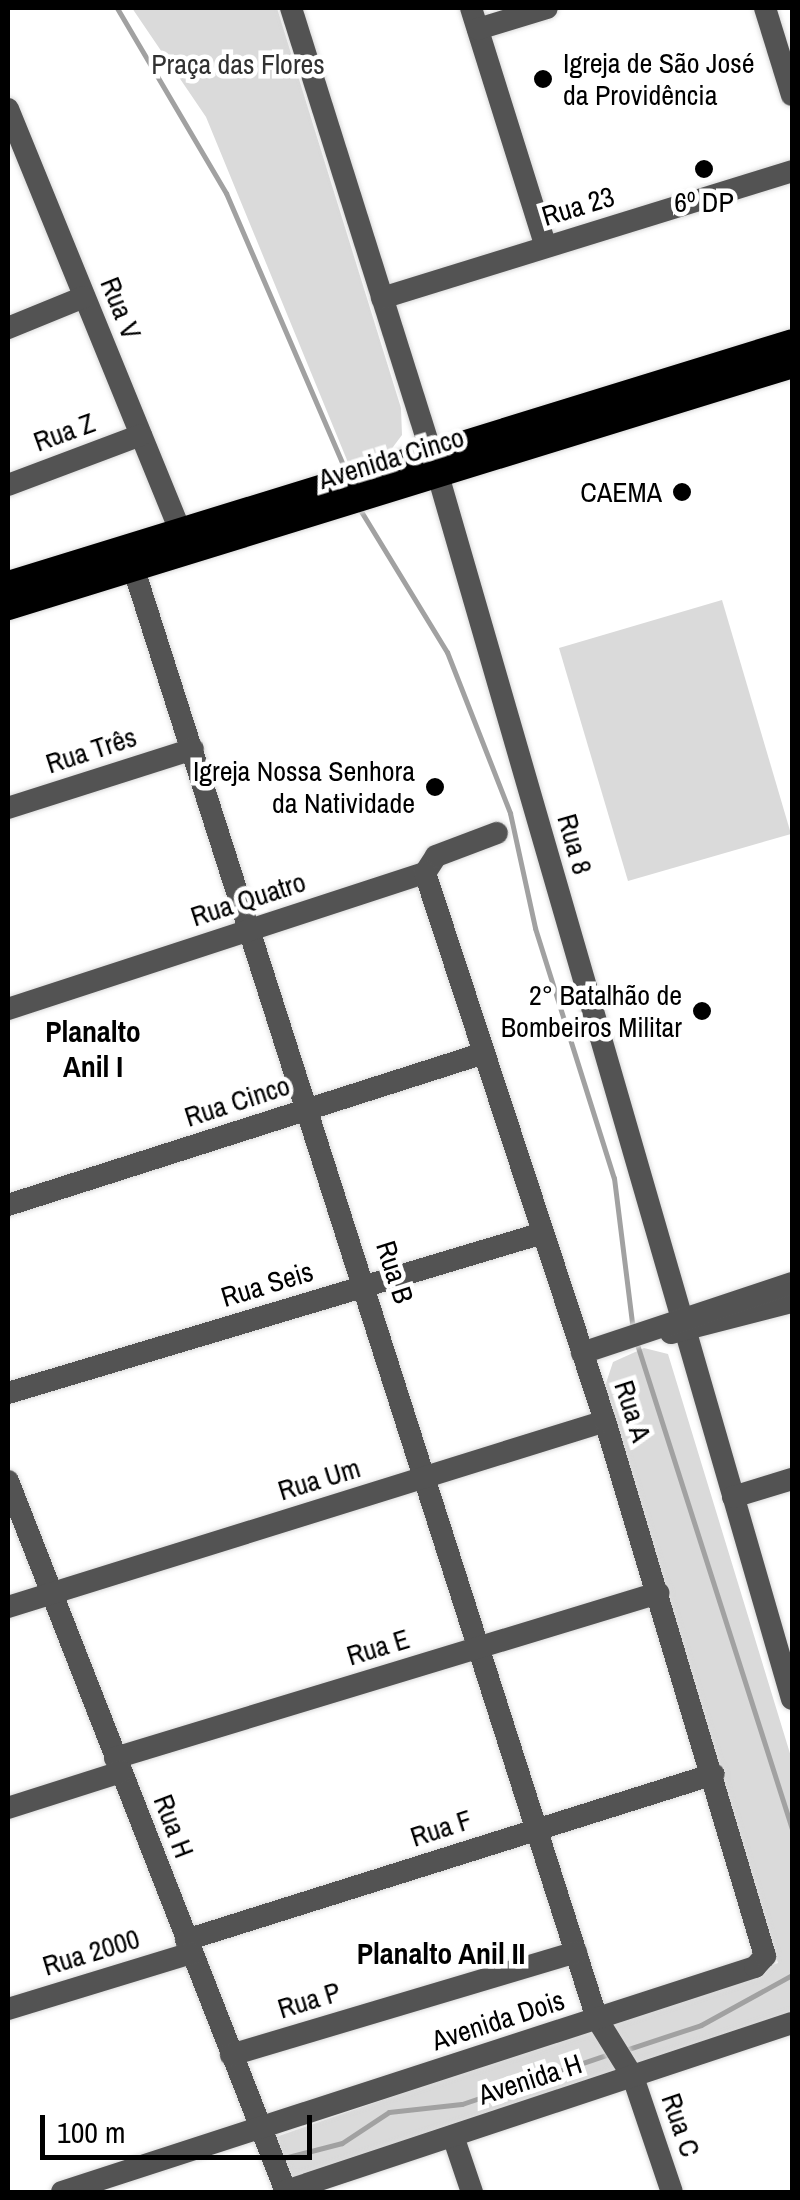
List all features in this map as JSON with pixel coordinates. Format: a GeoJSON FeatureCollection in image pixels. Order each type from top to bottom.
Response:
{"type":"FeatureCollection","features":[{"type":"Feature","properties":{"kind":"main road","name":"Avenida Cinco"},"geometry":{"type":"LineString","coordinates":[[8,607],[130,557],[653,396],[792,341]]}},
{"type":"Feature","properties":{"kind":"main road","name":"Avenida Cinco"},"geometry":{"type":"LineString","coordinates":[[653,396],[792,365]]}},
{"type":"Feature","properties":{"kind":"main road","name":"Avenida Cinco"},"geometry":{"type":"LineString","coordinates":[[8,582],[130,557],[180,530],[309,502]]}},
{"type":"Feature","properties":{"kind":"street","name":"Rua 8"},"geometry":{"type":"LineString","coordinates":[[291,8],[434,464],[732,1497],[786,1653],[792,1699]]}},
{"type":"Feature","properties":{"kind":"street"},"geometry":{"type":"LineString","coordinates":[[546,247],[474,18],[547,8]]}},
{"type":"Feature","properties":{"kind":"street"},"geometry":{"type":"LineString","coordinates":[[764,8],[792,96]]}},
{"type":"Feature","properties":{"kind":"street","name":"Rua V"},"geometry":{"type":"LineString","coordinates":[[8,109],[17,160],[84,297],[180,530]]}},
{"type":"Feature","properties":{"kind":"street","name":"Rua 23"},"geometry":{"type":"LineString","coordinates":[[382,298],[792,171]]}},
{"type":"Feature","properties":{"kind":"street"},"geometry":{"type":"LineString","coordinates":[[8,328],[84,297]]}},
{"type":"Feature","properties":{"kind":"street","name":"Rua Z"},"geometry":{"type":"LineString","coordinates":[[8,485],[141,435]]}},
{"type":"Feature","properties":{"kind":"street","name":"Rua B"},"geometry":{"type":"LineString","coordinates":[[130,557],[368,1285],[576,1952],[608,2037]]}},
{"type":"Feature","properties":{"kind":"street","name":"Rua Três"},"geometry":{"type":"LineString","coordinates":[[8,808],[193,748]]}},
{"type":"Feature","properties":{"kind":"street","name":"Rua Quatro"},"geometry":{"type":"LineString","coordinates":[[8,1009],[425,874],[436,856],[497,833]]}},
{"type":"Feature","properties":{"kind":"street","name":"Rua A"},"geometry":{"type":"LineString","coordinates":[[425,874],[605,1421],[714,1774],[765,1948],[755,1968]]}},
{"type":"Feature","properties":{"kind":"street","name":"Rua Cinco"},"geometry":{"type":"LineString","coordinates":[[8,1206],[484,1053]]}},
{"type":"Feature","properties":{"kind":"street","name":"Rua Seis"},"geometry":{"type":"LineString","coordinates":[[8,1393],[543,1233]]}},
{"type":"Feature","properties":{"kind":"street"},"geometry":{"type":"LineString","coordinates":[[682,1325],[792,1282]]}},
{"type":"Feature","properties":{"kind":"street"},"geometry":{"type":"LineString","coordinates":[[582,1353],[682,1325],[792,1302]]}},
{"type":"Feature","properties":{"kind":"street","name":"Rua Um"},"geometry":{"type":"LineString","coordinates":[[8,1607],[605,1421]]}},
{"type":"Feature","properties":{"kind":"street"},"geometry":{"type":"LineString","coordinates":[[732,1497],[792,1479]]}},
{"type":"Feature","properties":{"kind":"street","name":"Rua H"},"geometry":{"type":"LineString","coordinates":[[8,1481],[286,2192]]}},
{"type":"Feature","properties":{"kind":"street","name":"Rua E"},"geometry":{"type":"LineString","coordinates":[[8,1808],[118,1765],[658,1593]]}},
{"type":"Feature","properties":{"kind":"street","name":"Rua F"},"geometry":{"type":"LineString","coordinates":[[189,1946],[714,1774]]}},
{"type":"Feature","properties":{"kind":"street","name":"Rua 2000"},"geometry":{"type":"LineString","coordinates":[[8,2009],[189,1946]]}},
{"type":"Feature","properties":{"kind":"street","name":"Rua P"},"geometry":{"type":"LineString","coordinates":[[231,2054],[576,1952]]}},
{"type":"Feature","properties":{"kind":"street","name":"Avenida Dois"},"geometry":{"type":"LineString","coordinates":[[62,2192],[260,2128],[608,2037],[755,1968]]}},
{"type":"Feature","properties":{"kind":"street","name":"Avenida H"},"geometry":{"type":"LineString","coordinates":[[286,2192],[792,2024]]}},
{"type":"Feature","properties":{"kind":"street","name":"Rua C"},"geometry":{"type":"LineString","coordinates":[[608,2037],[633,2076],[672,2192]]}},
{"type":"Feature","properties":{"kind":"street"},"geometry":{"type":"LineString","coordinates":[[453,2136],[472,2192]]}},
{"type":"Feature","properties":{"kind":"green space","name":"Praça das Flores"},"geometry":{"type":"Polygon","coordinates":[[[132,8],[277,8],[401,408],[402,435],[390,451],[349,465],[206,117],[132,8]]]}},
{"type":"Feature","properties":{"kind":"green space"},"geometry":{"type":"Polygon","coordinates":[[[722,600],[791,834],[628,881],[559,648],[722,600]]]}},
{"type":"Feature","properties":{"kind":"green space"},"geometry":{"type":"Polygon","coordinates":[[[644,1348],[668,1354],[792,1760],[792,2012],[288,2183],[270,2139],[778,1963],[603,1392],[613,1362],[644,1348]]]}},
{"type":"Feature","properties":{"kind":"waterway"},"geometry":{"type":"LineString","coordinates":[[117,8],[226,193],[345,469]]}},
{"type":"Feature","properties":{"kind":"waterway"},"geometry":{"type":"LineString","coordinates":[[359,508],[447,652],[510,813],[535,928],[614,1178],[633,1330]]}},
{"type":"Feature","properties":{"kind":"waterway"},"geometry":{"type":"LineString","coordinates":[[636,1341],[792,1829]]}},
{"type":"Feature","properties":{"kind":"waterway"},"geometry":{"type":"LineString","coordinates":[[625,2050],[701,2025],[792,1975]]}},
{"type":"Feature","properties":{"kind":"waterway"},"geometry":{"type":"LineString","coordinates":[[284,2158],[342,2143],[389,2112],[462,2104],[609,2054]]}},
{"type":"Feature","properties":{"kind":"place","name":"Igreja de São José da Providência"},"geometry":{"type":"Point","coordinates":[543,79]}},
{"type":"Feature","properties":{"kind":"place","name":"6º DP"},"geometry":{"type":"Point","coordinates":[704,169]}},
{"type":"Feature","properties":{"kind":"place","name":"CAEMA"},"geometry":{"type":"Point","coordinates":[682,492]}},
{"type":"Feature","properties":{"kind":"place","name":"Igreja Nossa Senhora da Natividade"},"geometry":{"type":"Point","coordinates":[435,787]}},
{"type":"Feature","properties":{"kind":"place","name":"2° Batalhão de Bombeiros Militar"},"geometry":{"type":"Point","coordinates":[702,1011]}},
{"type":"Feature","properties":{"kind":"district","name":"Planalto Anil I"},"geometry":{"type":"Point","coordinates":[93,1048]}},
{"type":"Feature","properties":{"kind":"district","name":"Planalto Anil II"},"geometry":{"type":"Point","coordinates":[441,1953]}}]}
